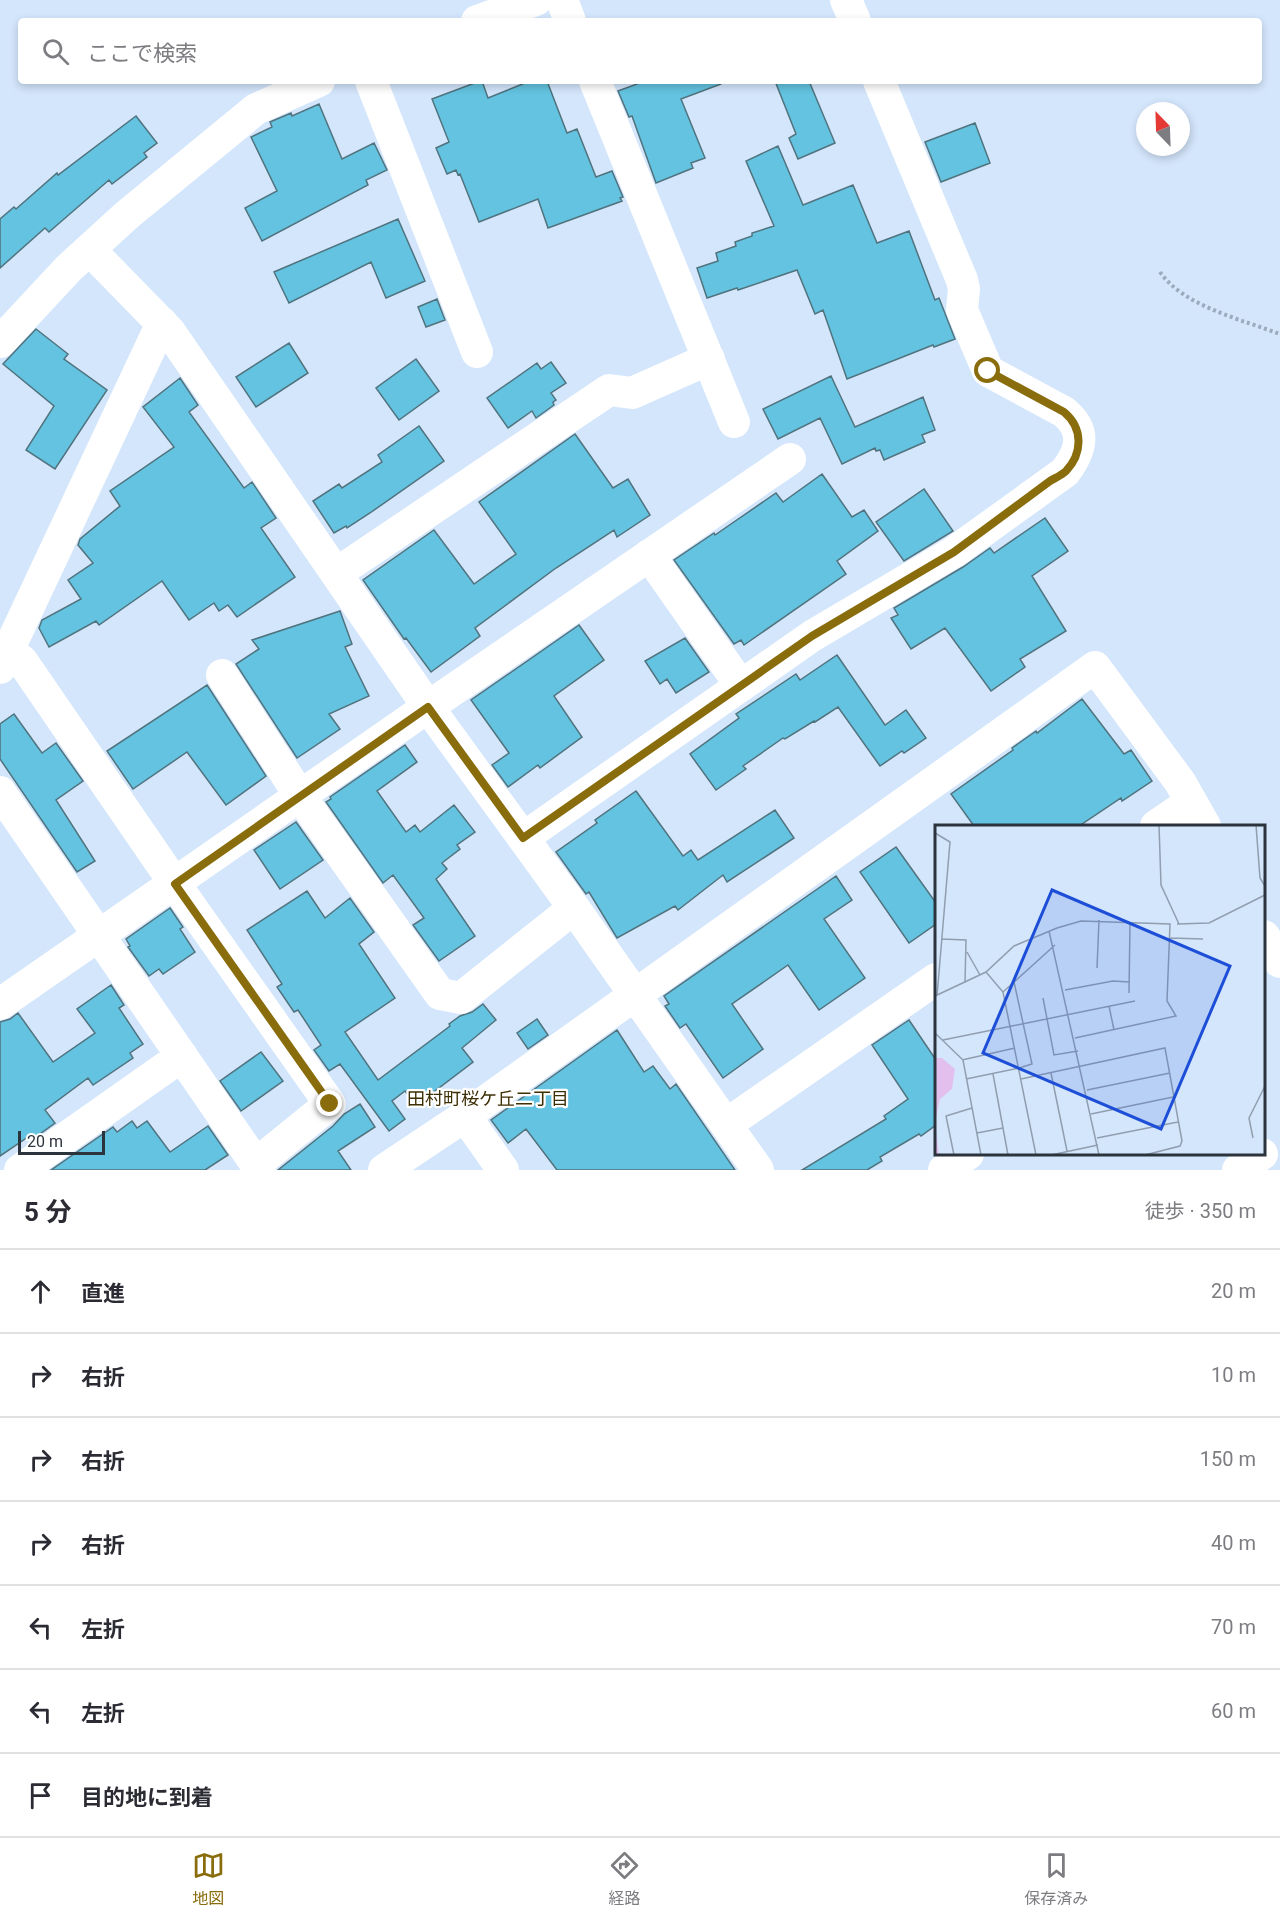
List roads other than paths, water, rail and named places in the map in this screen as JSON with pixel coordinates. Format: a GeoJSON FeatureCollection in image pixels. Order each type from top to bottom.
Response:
{"type":"FeatureCollection","features":[{"type":"Feature","properties":{"kind":"street"},"geometry":{"type":"LineString","coordinates":[[485,18],[536,0]]}},
{"type":"Feature","properties":{"kind":"street"},"geometry":{"type":"LineString","coordinates":[[562,0],[569,18]]}},
{"type":"Feature","properties":{"kind":"street"},"geometry":{"type":"LineString","coordinates":[[846,0],[854,18]]}},
{"type":"Feature","properties":{"kind":"street"},"geometry":{"type":"LineString","coordinates":[[0,342],[69,268],[127,215],[256,109],[312,84]]}},
{"type":"Feature","properties":{"kind":"street"},"geometry":{"type":"LineString","coordinates":[[372,84],[477,352]]}},
{"type":"Feature","properties":{"kind":"street"},"geometry":{"type":"LineString","coordinates":[[596,84],[734,422]]}},
{"type":"Feature","properties":{"kind":"street"},"geometry":{"type":"LineString","coordinates":[[523,838],[812,636],[954,552],[1065,472],[1074,460],[1079,433],[1074,420],[1064,412],[988,371],[962,310],[964,289],[962,280],[880,84]]}},
{"type":"Feature","properties":{"kind":"street"},"geometry":{"type":"LineString","coordinates":[[90,250],[177,341],[428,707],[574,908],[759,1170]]}},
{"type":"Feature","properties":{"kind":"street"},"geometry":{"type":"LineString","coordinates":[[0,792],[258,1168],[330,1104],[22,661],[4,659],[162,323]]}},
{"type":"Feature","properties":{"kind":"street"},"geometry":{"type":"LineString","coordinates":[[337,573],[609,390],[632,393],[709,360]]}},
{"type":"Feature","properties":{"kind":"street"},"geometry":{"type":"LineString","coordinates":[[0,1004],[790,459]]}},
{"type":"Feature","properties":{"kind":"street"},"geometry":{"type":"LineString","coordinates":[[650,555],[741,686]]}},
{"type":"Feature","properties":{"kind":"street"},"geometry":{"type":"LineString","coordinates":[[384,1170],[465,1116],[1095,667],[1180,782],[1198,814],[1160,825]]}},
{"type":"Feature","properties":{"kind":"street"},"geometry":{"type":"LineString","coordinates":[[222,675],[300,796],[440,994],[461,998],[574,908]]}},
{"type":"Feature","properties":{"kind":"street"},"geometry":{"type":"LineString","coordinates":[[728,1124],[935,980]]}},
{"type":"Feature","properties":{"kind":"street"},"geometry":{"type":"LineString","coordinates":[[20,1170],[182,1056]]}},
{"type":"Feature","properties":{"kind":"street"},"geometry":{"type":"LineString","coordinates":[[465,1116],[503,1170]]}},
{"type":"Feature","properties":{"kind":"street"},"geometry":{"type":"LineString","coordinates":[[1265,1152],[1280,1141]]}},
{"type":"Feature","properties":{"kind":"street"},"geometry":{"type":"LineString","coordinates":[[944,1170],[966,1155]]}},
{"type":"Feature","properties":{"kind":"street"},"geometry":{"type":"LineString","coordinates":[[1238,1170],[1260,1155]]}},
{"type":"Feature","properties":{"kind":"district","name":"田村町桜ケ丘二丁目"},"geometry":{"type":"Point","coordinates":[488,1099]}}]}
